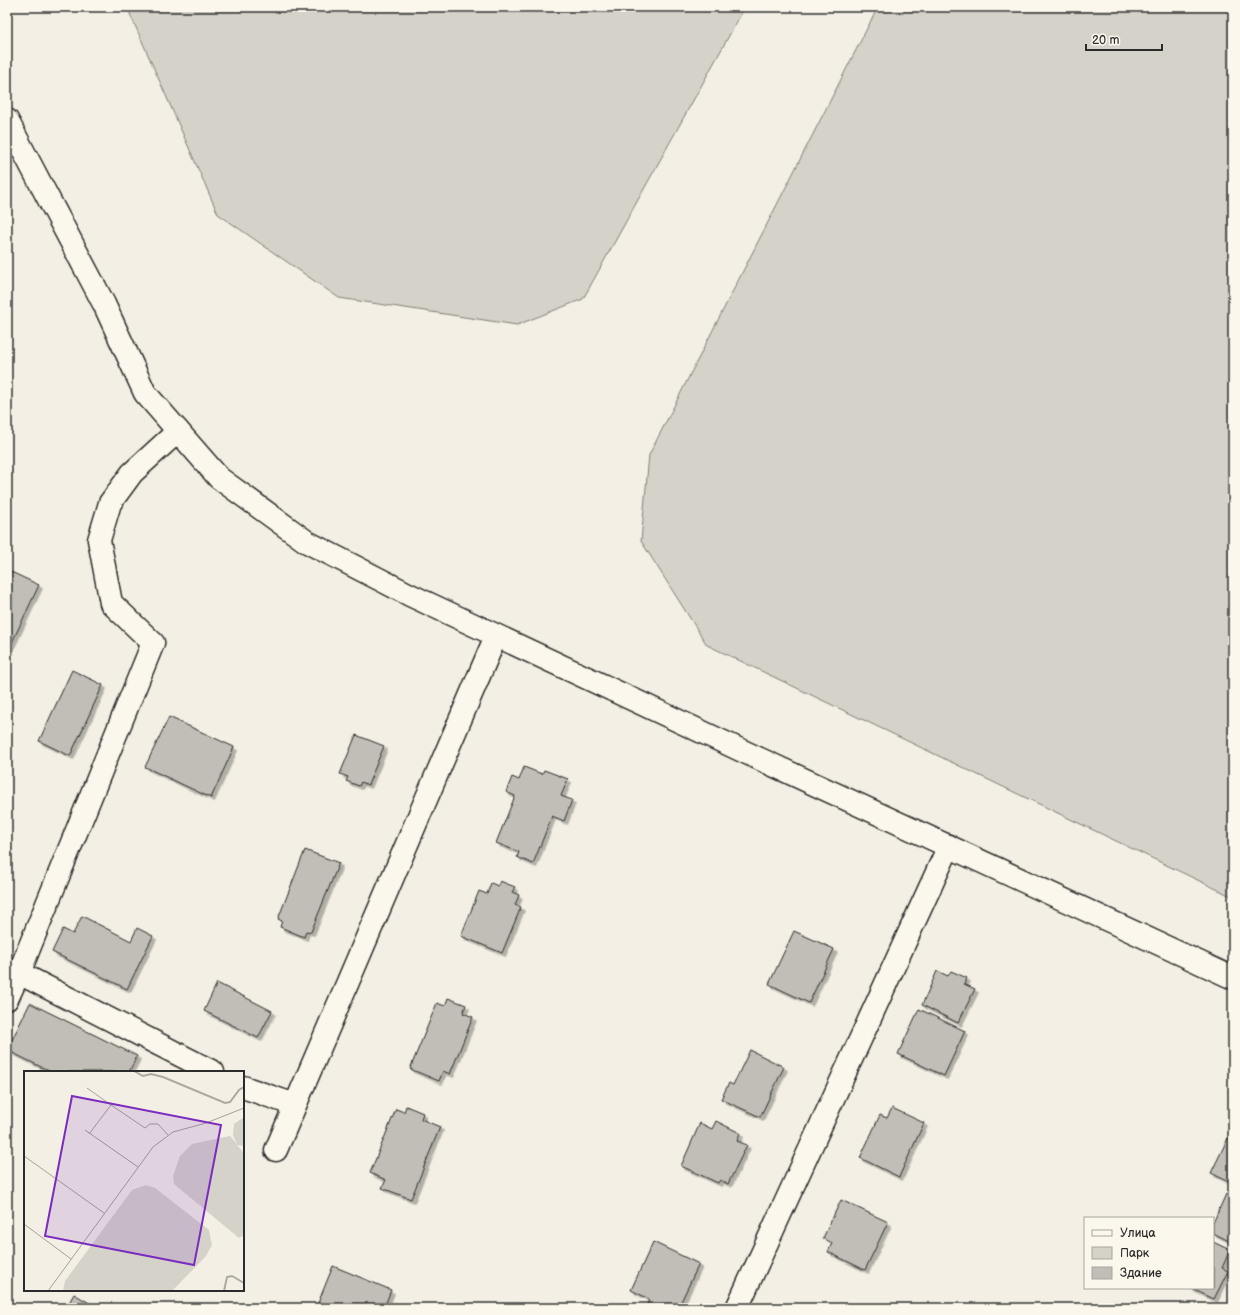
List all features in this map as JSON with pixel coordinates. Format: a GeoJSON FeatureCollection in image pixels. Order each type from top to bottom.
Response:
{"type":"FeatureCollection","features":[{"type":"Feature","properties":{"kind":"street"},"geometry":{"type":"LineString","coordinates":[[7,120],[104,304],[145,393],[219,478],[307,542],[410,595],[496,636],[1233,978]]}},
{"type":"Feature","properties":{"kind":"street"},"geometry":{"type":"LineString","coordinates":[[7,999],[19,973],[153,643],[111,602],[99,540],[110,503],[132,473],[178,432]]}},
{"type":"Feature","properties":{"kind":"street"},"geometry":{"type":"LineString","coordinates":[[276,1150],[496,636]]}},
{"type":"Feature","properties":{"kind":"street"},"geometry":{"type":"LineString","coordinates":[[737,1308],[949,846]]}},
{"type":"Feature","properties":{"kind":"street"},"geometry":{"type":"LineString","coordinates":[[19,973],[211,1071]]}},
{"type":"Feature","properties":{"kind":"street"},"geometry":{"type":"LineString","coordinates":[[244,1087],[295,1105]]}},
{"type":"Feature","properties":{"kind":"green space"},"geometry":{"type":"Polygon","coordinates":[[[127,7],[745,7],[583,299],[517,325],[339,298],[218,214],[127,7]]]}},
{"type":"Feature","properties":{"kind":"green space"},"geometry":{"type":"Polygon","coordinates":[[[878,7],[1233,7],[1233,897],[707,645],[641,541],[649,455],[878,7]]]}},
{"type":"Feature","properties":{"kind":"building"},"geometry":{"type":"Polygon","coordinates":[[[7,570],[39,585],[7,653],[7,570]]]}},
{"type":"Feature","properties":{"kind":"building"},"geometry":{"type":"Polygon","coordinates":[[[72,670],[103,685],[70,756],[39,741],[72,670]]]}},
{"type":"Feature","properties":{"kind":"building"},"geometry":{"type":"Polygon","coordinates":[[[169,717],[234,747],[211,798],[145,767],[169,717]]]}},
{"type":"Feature","properties":{"kind":"building"},"geometry":{"type":"Polygon","coordinates":[[[356,735],[384,746],[368,785],[361,782],[359,786],[346,781],[348,777],[340,774],[356,735]]]}},
{"type":"Feature","properties":{"kind":"building"},"geometry":{"type":"Polygon","coordinates":[[[524,767],[542,774],[544,770],[568,779],[561,796],[572,800],[564,821],[552,816],[533,864],[517,857],[519,852],[496,843],[515,796],[506,792],[512,777],[519,780],[524,767]]]}},
{"type":"Feature","properties":{"kind":"building"},"geometry":{"type":"Polygon","coordinates":[[[305,850],[339,863],[311,932],[306,931],[304,937],[280,927],[282,921],[278,919],[305,850]]]}},
{"type":"Feature","properties":{"kind":"building"},"geometry":{"type":"Polygon","coordinates":[[[500,881],[515,887],[512,892],[519,895],[515,905],[521,907],[502,953],[461,936],[479,891],[487,894],[491,883],[498,886],[500,881]]]}},
{"type":"Feature","properties":{"kind":"building"},"geometry":{"type":"Polygon","coordinates":[[[82,916],[131,941],[137,928],[153,936],[127,989],[52,952],[63,929],[73,934],[82,916]]]}},
{"type":"Feature","properties":{"kind":"building"},"geometry":{"type":"Polygon","coordinates":[[[794,931],[834,949],[809,1003],[769,984],[794,931]]]}},
{"type":"Feature","properties":{"kind":"building"},"geometry":{"type":"Polygon","coordinates":[[[937,971],[948,976],[951,971],[967,978],[964,984],[975,989],[958,1023],[922,1005],[937,971]]]}},
{"type":"Feature","properties":{"kind":"building"},"geometry":{"type":"Polygon","coordinates":[[[217,983],[272,1011],[258,1038],[204,1011],[217,983]]]}},
{"type":"Feature","properties":{"kind":"building"},"geometry":{"type":"Polygon","coordinates":[[[448,998],[466,1005],[463,1013],[473,1017],[450,1074],[443,1071],[439,1081],[410,1069],[437,1003],[445,1006],[448,998]]]}},
{"type":"Feature","properties":{"kind":"building"},"geometry":{"type":"Polygon","coordinates":[[[30,1003],[137,1056],[130,1071],[49,1071],[7,1050],[30,1003]]]}},
{"type":"Feature","properties":{"kind":"building"},"geometry":{"type":"Polygon","coordinates":[[[919,1009],[965,1031],[944,1076],[898,1054],[919,1009]]]}},
{"type":"Feature","properties":{"kind":"building"},"geometry":{"type":"Polygon","coordinates":[[[750,1050],[784,1067],[760,1117],[721,1099],[729,1083],[733,1085],[750,1050]]]}},
{"type":"Feature","properties":{"kind":"building"},"geometry":{"type":"Polygon","coordinates":[[[406,1106],[423,1113],[421,1119],[440,1127],[411,1199],[382,1188],[386,1180],[370,1173],[396,1109],[404,1112],[406,1106]]]}},
{"type":"Feature","properties":{"kind":"building"},"geometry":{"type":"Polygon","coordinates":[[[892,1108],[924,1123],[899,1177],[860,1158],[880,1115],[887,1118],[892,1108]]]}},
{"type":"Feature","properties":{"kind":"building"},"geometry":{"type":"Polygon","coordinates":[[[716,1121],[740,1133],[737,1141],[747,1145],[728,1184],[720,1180],[718,1183],[681,1166],[700,1123],[712,1129],[716,1121]]]}},
{"type":"Feature","properties":{"kind":"building"},"geometry":{"type":"Polygon","coordinates":[[[1229,1136],[1233,1138],[1233,1184],[1211,1173],[1229,1136]]]}},
{"type":"Feature","properties":{"kind":"building"},"geometry":{"type":"Polygon","coordinates":[[[1226,1194],[1233,1198],[1233,1243],[1214,1234],[1214,1221],[1226,1194]]]}},
{"type":"Feature","properties":{"kind":"building"},"geometry":{"type":"Polygon","coordinates":[[[841,1200],[888,1222],[865,1270],[828,1252],[832,1243],[823,1238],[841,1200]]]}},
{"type":"Feature","properties":{"kind":"building"},"geometry":{"type":"Polygon","coordinates":[[[653,1242],[699,1264],[678,1308],[648,1308],[646,1307],[649,1299],[631,1290],[653,1242]]]}},
{"type":"Feature","properties":{"kind":"building"},"geometry":{"type":"Polygon","coordinates":[[[1214,1242],[1230,1250],[1222,1268],[1228,1271],[1214,1299],[1192,1289],[1214,1289],[1214,1242]]]}},
{"type":"Feature","properties":{"kind":"building"},"geometry":{"type":"Polygon","coordinates":[[[333,1266],[391,1290],[384,1308],[316,1308],[333,1266]]]}},
{"type":"Feature","properties":{"kind":"building"},"geometry":{"type":"Polygon","coordinates":[[[74,1294],[98,1308],[66,1308],[74,1294]]]}}]}
